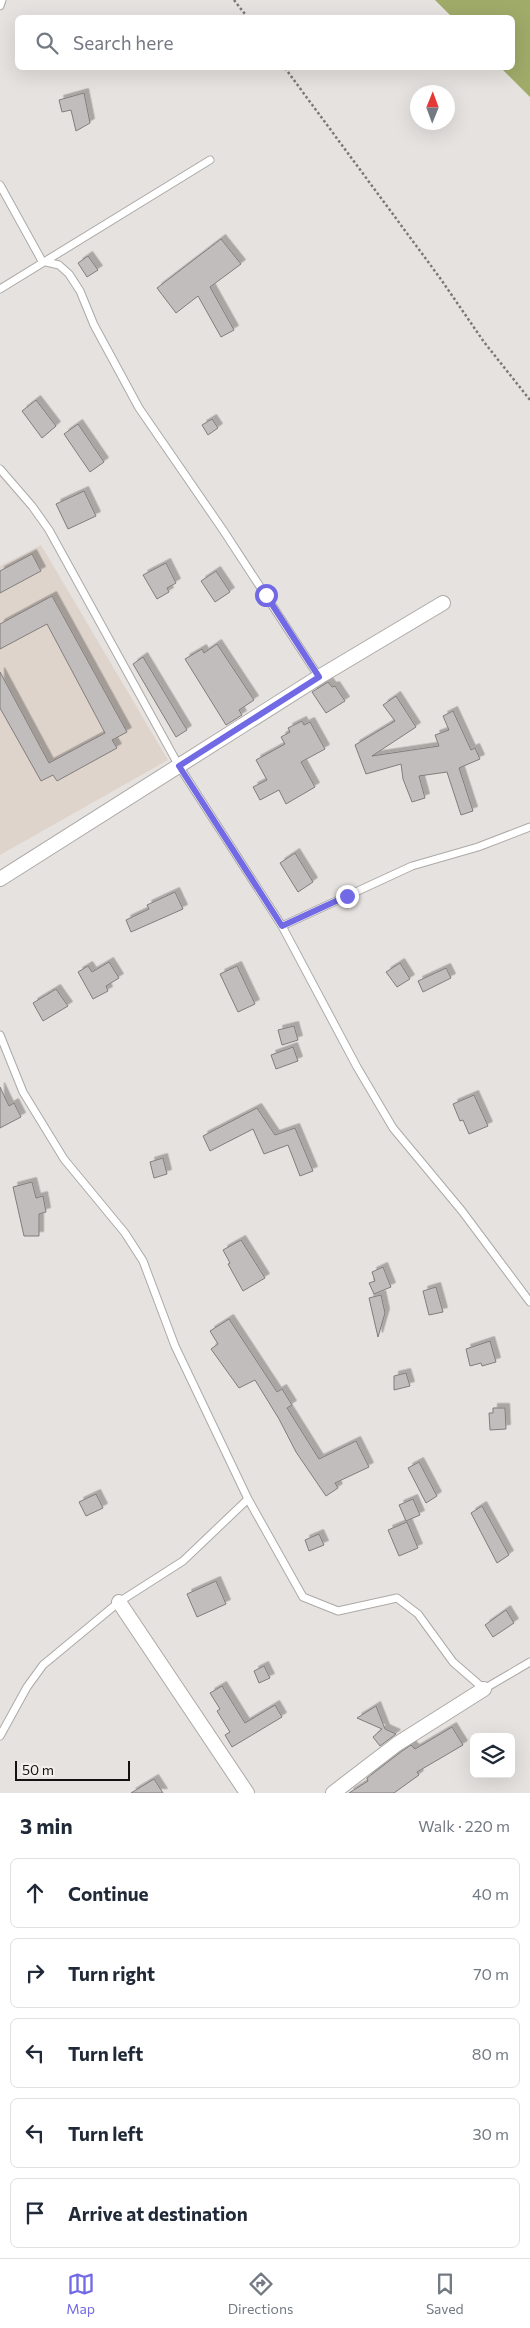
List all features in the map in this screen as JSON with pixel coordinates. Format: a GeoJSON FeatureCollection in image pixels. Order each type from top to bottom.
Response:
{"type":"FeatureCollection","features":[{"type":"Feature","properties":{"kind":"street"},"geometry":{"type":"LineString","coordinates":[[0,879],[319,677],[443,603]]}},
{"type":"Feature","properties":{"kind":"street"},"geometry":{"type":"LineString","coordinates":[[120,1602],[247,1793]]}},
{"type":"Feature","properties":{"kind":"street"},"geometry":{"type":"LineString","coordinates":[[333,1793],[397,1744],[484,1689]]}},
{"type":"Feature","properties":{"kind":"lane"},"geometry":{"type":"LineString","coordinates":[[0,6],[2,0]]}},
{"type":"Feature","properties":{"kind":"lane"},"geometry":{"type":"LineString","coordinates":[[0,289],[42,261],[210,160]]}},
{"type":"Feature","properties":{"kind":"lane"},"geometry":{"type":"LineString","coordinates":[[0,185],[42,261],[58,265],[69,274],[80,291],[94,326],[139,408],[223,530],[319,677]]}},
{"type":"Feature","properties":{"kind":"lane"},"geometry":{"type":"LineString","coordinates":[[0,469],[32,506],[49,530],[179,766],[282,926],[357,1067],[393,1128],[462,1211],[530,1302]]}},
{"type":"Feature","properties":{"kind":"lane"},"geometry":{"type":"LineString","coordinates":[[282,926],[412,866],[478,847],[530,827]]}},
{"type":"Feature","properties":{"kind":"lane"},"geometry":{"type":"LineString","coordinates":[[0,1035],[23,1092],[64,1159],[125,1233],[143,1261],[175,1346],[248,1499],[303,1597],[338,1611],[397,1598],[418,1614],[453,1662],[484,1689],[530,1662]]}},
{"type":"Feature","properties":{"kind":"lane"},"geometry":{"type":"LineString","coordinates":[[0,1736],[27,1687],[43,1666],[120,1602],[183,1562],[248,1499]]}},
{"type":"Feature","properties":{"kind":"path"},"geometry":{"type":"LineString","coordinates":[[234,0],[246,15]]}},
{"type":"Feature","properties":{"kind":"path"},"geometry":{"type":"LineString","coordinates":[[286,70],[440,278],[484,342],[530,400]]}},
{"type":"Feature","properties":{"kind":"shaded area"},"geometry":{"type":"Polygon","coordinates":[[[435,0],[530,0],[530,97],[503,70],[515,70],[515,15],[450,15],[435,0]]]}},
{"type":"Feature","properties":{"kind":"shaded area"},"geometry":{"type":"Polygon","coordinates":[[[41,545],[168,760],[0,855],[0,566],[41,545]]]}},
{"type":"Feature","properties":{"kind":"building"},"geometry":{"type":"Polygon","coordinates":[[[84,93],[90,123],[76,131],[71,110],[62,112],[59,100],[84,93]]]}},
{"type":"Feature","properties":{"kind":"building"},"geometry":{"type":"Polygon","coordinates":[[[221,239],[241,264],[210,287],[234,330],[221,337],[198,296],[176,313],[157,288],[221,239]]]}},
{"type":"Feature","properties":{"kind":"building"},"geometry":{"type":"Polygon","coordinates":[[[88,256],[98,270],[87,277],[78,263],[88,256]]]}},
{"type":"Feature","properties":{"kind":"building"},"geometry":{"type":"Polygon","coordinates":[[[36,400],[56,426],[42,438],[22,411],[36,400]]]}},
{"type":"Feature","properties":{"kind":"building"},"geometry":{"type":"Polygon","coordinates":[[[212,419],[218,428],[208,435],[202,425],[212,419]]]}},
{"type":"Feature","properties":{"kind":"building"},"geometry":{"type":"Polygon","coordinates":[[[78,424],[104,462],[90,472],[64,434],[78,424]]]}},
{"type":"Feature","properties":{"kind":"building"},"geometry":{"type":"Polygon","coordinates":[[[84,491],[96,516],[68,529],[56,504],[84,491]]]}},
{"type":"Feature","properties":{"kind":"building"},"geometry":{"type":"Polygon","coordinates":[[[32,554],[41,571],[0,593],[0,571],[32,554]]]}},
{"type":"Feature","properties":{"kind":"building"},"geometry":{"type":"Polygon","coordinates":[[[166,563],[176,583],[167,588],[169,592],[157,599],[143,575],[166,563]]]}},
{"type":"Feature","properties":{"kind":"building"},"geometry":{"type":"Polygon","coordinates":[[[216,571],[230,592],[215,602],[201,581],[216,571]]]}},
{"type":"Feature","properties":{"kind":"building"},"geometry":{"type":"Polygon","coordinates":[[[52,596],[127,732],[112,740],[117,748],[57,781],[53,775],[41,781],[0,708],[0,672],[49,763],[105,733],[47,624],[0,649],[0,624],[52,596]]]}},
{"type":"Feature","properties":{"kind":"building"},"geometry":{"type":"Polygon","coordinates":[[[217,644],[254,700],[239,710],[242,715],[226,725],[185,659],[202,649],[204,653],[217,644]]]}},
{"type":"Feature","properties":{"kind":"building"},"geometry":{"type":"Polygon","coordinates":[[[143,657],[187,730],[176,737],[133,664],[143,657]]]}},
{"type":"Feature","properties":{"kind":"building"},"geometry":{"type":"Polygon","coordinates":[[[328,682],[332,687],[335,686],[345,701],[326,713],[312,692],[328,682]]]}},
{"type":"Feature","properties":{"kind":"building"},"geometry":{"type":"Polygon","coordinates":[[[396,696],[416,727],[372,756],[439,746],[435,735],[449,730],[443,716],[453,711],[471,750],[475,748],[480,759],[459,768],[473,811],[461,815],[447,772],[419,776],[425,798],[412,802],[403,779],[401,764],[366,774],[355,745],[395,721],[383,705],[396,696]]]}},
{"type":"Feature","properties":{"kind":"building"},"geometry":{"type":"Polygon","coordinates":[[[302,721],[304,725],[310,722],[325,749],[301,762],[315,787],[286,804],[279,790],[260,800],[253,787],[267,780],[256,760],[285,744],[281,737],[290,732],[288,728],[302,721]]]}},
{"type":"Feature","properties":{"kind":"building"},"geometry":{"type":"Polygon","coordinates":[[[295,853],[313,882],[298,892],[280,863],[295,853]]]}},
{"type":"Feature","properties":{"kind":"building"},"geometry":{"type":"Polygon","coordinates":[[[175,892],[183,909],[131,932],[126,920],[149,909],[147,905],[175,892]]]}},
{"type":"Feature","properties":{"kind":"building"},"geometry":{"type":"Polygon","coordinates":[[[109,962],[119,978],[106,986],[108,991],[93,999],[78,972],[88,966],[92,972],[109,962]]]}},
{"type":"Feature","properties":{"kind":"building"},"geometry":{"type":"Polygon","coordinates":[[[400,963],[410,979],[397,987],[386,972],[400,963]]]}},
{"type":"Feature","properties":{"kind":"building"},"geometry":{"type":"Polygon","coordinates":[[[237,966],[255,1004],[238,1012],[220,974],[237,966]]]}},
{"type":"Feature","properties":{"kind":"building"},"geometry":{"type":"Polygon","coordinates":[[[446,968],[451,978],[423,992],[418,981],[446,968]]]}},
{"type":"Feature","properties":{"kind":"building"},"geometry":{"type":"Polygon","coordinates":[[[56,989],[68,1006],[43,1021],[33,1003],[56,989]]]}},
{"type":"Feature","properties":{"kind":"building"},"geometry":{"type":"Polygon","coordinates":[[[294,1026],[298,1040],[282,1045],[278,1030],[294,1026]]]}},
{"type":"Feature","properties":{"kind":"building"},"geometry":{"type":"Polygon","coordinates":[[[293,1047],[298,1061],[276,1069],[271,1055],[293,1047]]]}},
{"type":"Feature","properties":{"kind":"building"},"geometry":{"type":"Polygon","coordinates":[[[0,1087],[9,1106],[14,1103],[21,1117],[0,1128],[0,1087]]]}},
{"type":"Feature","properties":{"kind":"building"},"geometry":{"type":"Polygon","coordinates":[[[474,1095],[488,1126],[469,1134],[463,1120],[460,1121],[453,1104],[474,1095]]]}},
{"type":"Feature","properties":{"kind":"building"},"geometry":{"type":"Polygon","coordinates":[[[257,1108],[275,1135],[295,1128],[313,1171],[300,1176],[288,1145],[264,1154],[253,1129],[210,1151],[203,1136],[257,1108]]]}},
{"type":"Feature","properties":{"kind":"building"},"geometry":{"type":"Polygon","coordinates":[[[163,1158],[167,1174],[154,1178],[150,1162],[163,1158]]]}},
{"type":"Feature","properties":{"kind":"building"},"geometry":{"type":"Polygon","coordinates":[[[32,1182],[36,1198],[43,1196],[46,1212],[39,1214],[39,1236],[24,1236],[13,1187],[32,1182]]]}},
{"type":"Feature","properties":{"kind":"building"},"geometry":{"type":"Polygon","coordinates":[[[241,1240],[265,1278],[243,1291],[228,1264],[230,1263],[223,1250],[241,1240]]]}},
{"type":"Feature","properties":{"kind":"building"},"geometry":{"type":"Polygon","coordinates":[[[383,1267],[391,1287],[374,1294],[369,1283],[375,1281],[372,1272],[383,1267]]]}},
{"type":"Feature","properties":{"kind":"building"},"geometry":{"type":"Polygon","coordinates":[[[436,1287],[443,1312],[429,1315],[423,1291],[436,1287]]]}},
{"type":"Feature","properties":{"kind":"building"},"geometry":{"type":"Polygon","coordinates":[[[381,1295],[385,1313],[378,1337],[369,1298],[381,1295]]]}},
{"type":"Feature","properties":{"kind":"building"},"geometry":{"type":"Polygon","coordinates":[[[229,1319],[277,1392],[282,1389],[292,1405],[287,1408],[319,1459],[356,1441],[369,1467],[335,1483],[338,1488],[326,1496],[296,1452],[279,1419],[255,1380],[239,1388],[211,1349],[218,1344],[210,1331],[229,1319]]]}},
{"type":"Feature","properties":{"kind":"building"},"geometry":{"type":"Polygon","coordinates":[[[490,1341],[496,1362],[482,1366],[481,1363],[470,1366],[466,1349],[490,1341]]]}},
{"type":"Feature","properties":{"kind":"building"},"geometry":{"type":"Polygon","coordinates":[[[406,1373],[410,1386],[394,1390],[394,1376],[406,1373]]]}},
{"type":"Feature","properties":{"kind":"building"},"geometry":{"type":"Polygon","coordinates":[[[493,1408],[505,1408],[506,1429],[490,1430],[489,1413],[493,1413],[493,1408]]]}},
{"type":"Feature","properties":{"kind":"building"},"geometry":{"type":"Polygon","coordinates":[[[419,1462],[437,1496],[426,1503],[408,1468],[419,1462]]]}},
{"type":"Feature","properties":{"kind":"building"},"geometry":{"type":"Polygon","coordinates":[[[96,1494],[103,1508],[86,1516],[79,1502],[96,1494]]]}},
{"type":"Feature","properties":{"kind":"building"},"geometry":{"type":"Polygon","coordinates":[[[413,1499],[420,1515],[406,1521],[399,1505],[413,1499]]]}},
{"type":"Feature","properties":{"kind":"building"},"geometry":{"type":"Polygon","coordinates":[[[482,1506],[509,1555],[497,1563],[471,1513],[482,1506]]]}},
{"type":"Feature","properties":{"kind":"building"},"geometry":{"type":"Polygon","coordinates":[[[407,1522],[418,1548],[399,1556],[388,1530],[407,1522]]]}},
{"type":"Feature","properties":{"kind":"building"},"geometry":{"type":"Polygon","coordinates":[[[319,1534],[324,1545],[309,1551],[305,1540],[319,1534]]]}},
{"type":"Feature","properties":{"kind":"building"},"geometry":{"type":"Polygon","coordinates":[[[216,1581],[226,1604],[197,1617],[187,1594],[216,1581]]]}},
{"type":"Feature","properties":{"kind":"building"},"geometry":{"type":"Polygon","coordinates":[[[506,1610],[514,1623],[493,1637],[485,1625],[506,1610]]]}},
{"type":"Feature","properties":{"kind":"building"},"geometry":{"type":"Polygon","coordinates":[[[264,1666],[270,1678],[259,1683],[254,1671],[264,1666]]]}},
{"type":"Feature","properties":{"kind":"building"},"geometry":{"type":"Polygon","coordinates":[[[222,1686],[245,1723],[275,1705],[282,1717],[232,1747],[225,1735],[230,1732],[217,1711],[220,1709],[210,1693],[222,1686]]]}},
{"type":"Feature","properties":{"kind":"building"},"geometry":{"type":"Polygon","coordinates":[[[376,1706],[385,1729],[396,1734],[380,1746],[373,1737],[382,1729],[357,1718],[376,1706]]]}},
{"type":"Feature","properties":{"kind":"building"},"geometry":{"type":"Polygon","coordinates":[[[452,1727],[463,1745],[417,1772],[419,1775],[394,1793],[349,1793],[368,1781],[367,1778],[411,1745],[415,1749],[452,1727]]]}},
{"type":"Feature","properties":{"kind":"building"},"geometry":{"type":"Polygon","coordinates":[[[154,1779],[163,1793],[131,1793],[154,1779]]]}},
{"type":"Feature","properties":{"kind":"route"},"geometry":{"type":"LineString","coordinates":[[266,595],[319,677],[259,717],[179,766],[282,926],[347,896]]}}]}
